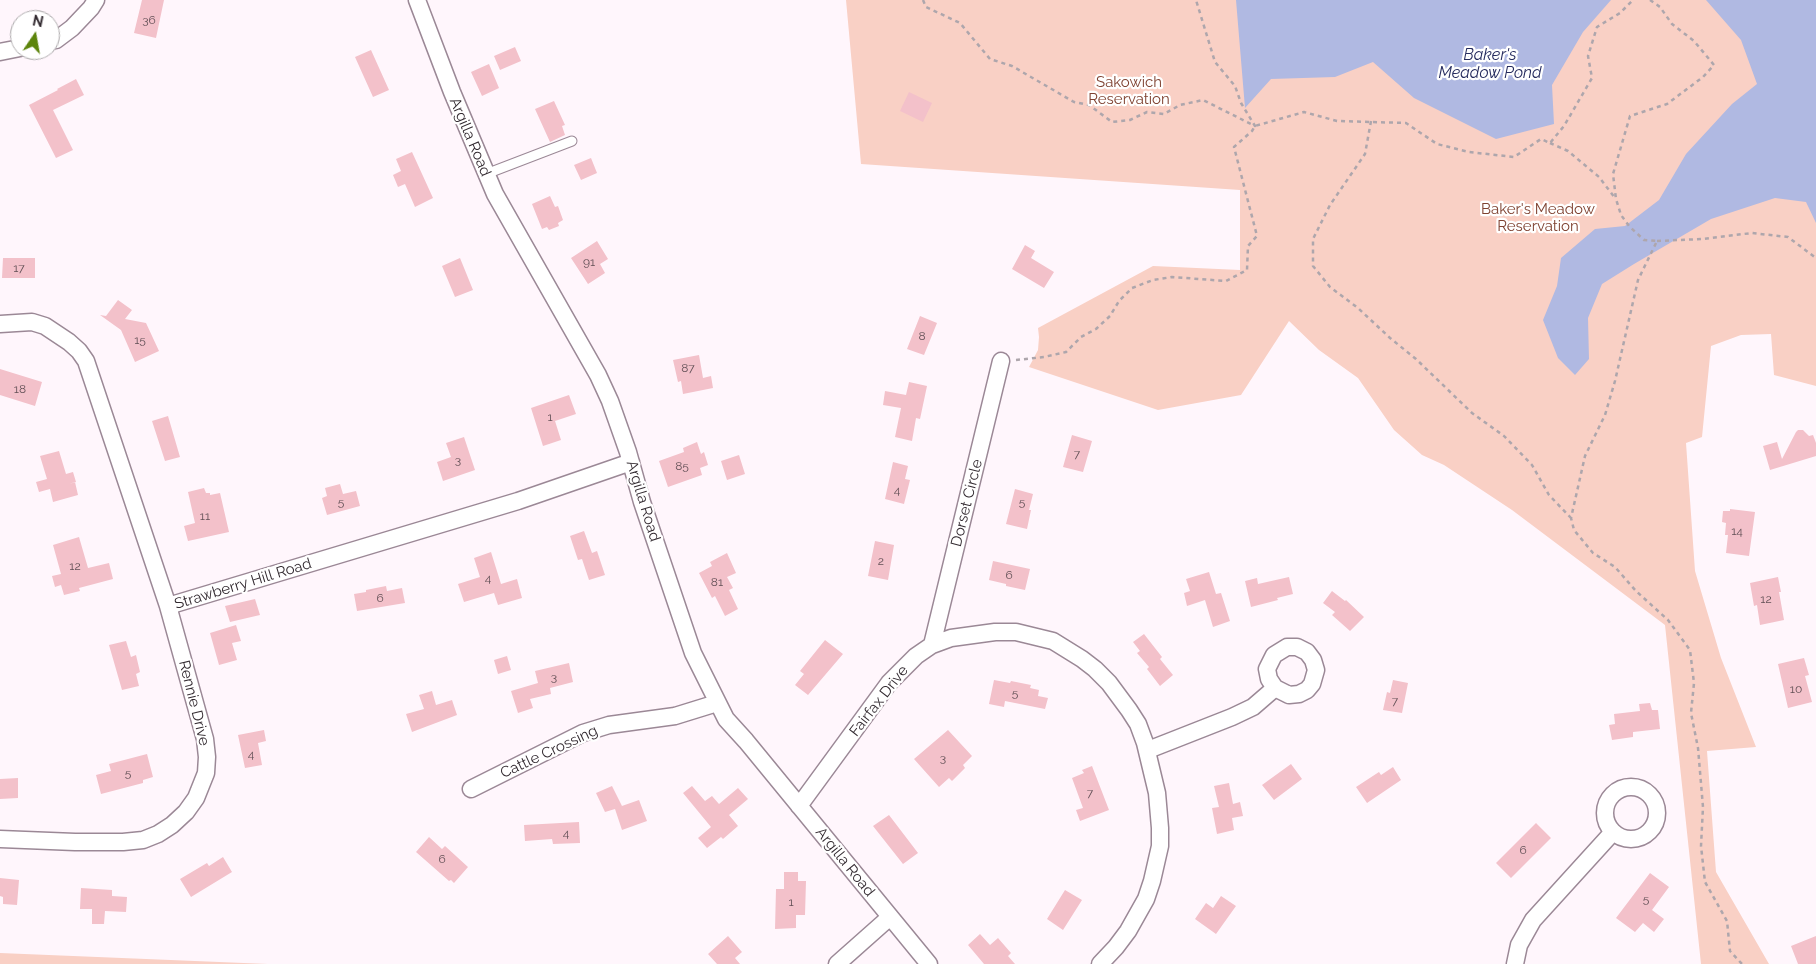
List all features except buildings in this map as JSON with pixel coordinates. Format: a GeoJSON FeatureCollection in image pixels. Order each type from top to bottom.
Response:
{"type":"FeatureCollection","features":[{"type":"Feature","properties":{"kind":"street"},"geometry":{"type":"LineString","coordinates":[[60,37],[72,28],[96,0]]}},
{"type":"Feature","properties":{"kind":"street","name":"Argilla Road"},"geometry":{"type":"LineString","coordinates":[[417,0],[494,194],[598,375],[619,424],[642,502],[693,653],[726,719],[929,964]]}},
{"type":"Feature","properties":{"kind":"street","name":"Strawberry Hill Road"},"geometry":{"type":"LineString","coordinates":[[0,324],[32,322],[45,326],[69,342],[86,361],[168,606],[518,501],[631,462]]}},
{"type":"Feature","properties":{"kind":"street","name":"Dorset Circle"},"geometry":{"type":"LineString","coordinates":[[932,644],[1001,361]]}},
{"type":"Feature","properties":{"kind":"street","name":"Rennie Drive"},"geometry":{"type":"LineString","coordinates":[[0,839],[75,842],[143,840],[158,834],[186,812],[196,798],[206,773],[207,757],[205,739],[168,606]]}},
{"type":"Feature","properties":{"kind":"street","name":"Fairfax Drive"},"geometry":{"type":"LineString","coordinates":[[799,806],[889,684],[916,656],[932,644],[951,638],[996,632],[1016,632],[1053,641],[1082,658],[1109,683],[1138,724],[1148,750],[1159,810],[1160,846],[1157,864],[1146,899],[1116,947],[1100,964]]}},
{"type":"Feature","properties":{"kind":"street"},"geometry":{"type":"LineString","coordinates":[[1148,750],[1232,717],[1253,706],[1274,688]]}},
{"type":"Feature","properties":{"kind":"street","name":"Cattle Crossing"},"geometry":{"type":"LineString","coordinates":[[471,789],[583,733],[609,726],[675,716],[718,703]]}},
{"type":"Feature","properties":{"kind":"street"},"geometry":{"type":"LineString","coordinates":[[1514,964],[1519,945],[1533,920],[1613,832]]}},
{"type":"Feature","properties":{"kind":"street"},"geometry":{"type":"LineString","coordinates":[[837,964],[890,917]]}},
{"type":"Feature","properties":{"kind":"lane"},"geometry":{"type":"LineString","coordinates":[[486,174],[572,141]]}},
{"type":"Feature","properties":{"kind":"path"},"geometry":{"type":"LineString","coordinates":[[923,0],[926,7],[960,23],[990,59],[1012,66],[1074,102],[1089,105],[1112,122],[1130,120],[1147,112],[1164,114],[1180,105],[1203,100],[1256,126]]}},
{"type":"Feature","properties":{"kind":"path"},"geometry":{"type":"LineString","coordinates":[[1196,0],[1215,62],[1235,86],[1241,103],[1256,126]]}},
{"type":"Feature","properties":{"kind":"path"},"geometry":{"type":"LineString","coordinates":[[1550,143],[1564,126],[1592,78],[1588,56],[1597,27],[1620,13],[1633,0]]}},
{"type":"Feature","properties":{"kind":"path"},"geometry":{"type":"LineString","coordinates":[[1650,0],[1660,6],[1672,24],[1694,41],[1714,65],[1703,77],[1667,104],[1630,116],[1613,174],[1616,199],[1621,215],[1629,226],[1644,240],[1702,239],[1752,233],[1788,237],[1816,258]]}},
{"type":"Feature","properties":{"kind":"path"},"geometry":{"type":"LineString","coordinates":[[1001,361],[1044,357],[1066,352],[1081,336],[1096,329],[1110,316],[1119,301],[1132,288],[1153,280],[1172,277],[1226,280],[1247,270],[1248,246],[1257,236],[1234,148],[1256,126],[1304,112],[1337,121],[1406,123],[1437,144],[1470,152],[1514,157],[1541,138],[1568,151],[1599,177],[1616,199]]}},
{"type":"Feature","properties":{"kind":"path"},"geometry":{"type":"LineString","coordinates":[[1371,121],[1364,154],[1330,205],[1313,239],[1313,266],[1330,287],[1358,308],[1416,359],[1472,414],[1504,436],[1532,465],[1549,495],[1571,518]]}},
{"type":"Feature","properties":{"kind":"path"},"geometry":{"type":"LineString","coordinates":[[1657,241],[1638,280],[1615,381],[1605,415],[1585,456],[1571,518],[1574,530],[1593,553],[1615,568],[1668,620],[1690,650],[1694,683],[1691,713],[1698,748],[1703,807],[1702,846],[1705,882],[1727,921],[1730,950],[1742,964]]}},
{"type":"Feature","properties":{"kind":"green space","name":"Baker's Meadow Reservation"},"geometry":{"type":"Polygon","coordinates":[[[846,0],[1816,0],[1816,386],[1774,375],[1771,334],[1741,335],[1711,346],[1702,437],[1686,443],[1695,571],[1721,658],[1756,747],[1707,751],[1716,872],[1769,964],[1701,964],[1665,625],[1512,510],[1444,465],[1422,455],[1394,430],[1358,378],[1319,350],[1289,321],[1241,395],[1158,410],[1029,367],[1038,350],[1038,328],[1153,266],[1240,270],[1240,190],[861,164],[846,0]]]}},
{"type":"Feature","properties":{"kind":"green space"},"geometry":{"type":"Polygon","coordinates":[[[0,953],[268,964],[0,964],[0,953]]]}},
{"type":"Feature","properties":{"kind":"water","name":"Baker's Meadow Pond"},"geometry":{"type":"Polygon","coordinates":[[[1236,0],[1611,0],[1583,32],[1552,85],[1554,124],[1496,139],[1414,98],[1373,62],[1335,77],[1271,79],[1245,108],[1236,0]]]}},
{"type":"Feature","properties":{"kind":"water"},"geometry":{"type":"Polygon","coordinates":[[[1706,0],[1816,0],[1816,223],[1806,202],[1775,198],[1711,219],[1602,284],[1588,318],[1589,359],[1575,375],[1558,358],[1543,320],[1557,286],[1561,258],[1595,229],[1625,226],[1659,200],[1686,154],[1732,104],[1757,84],[1741,40],[1706,0]]]}},
{"type":"Feature","properties":{"kind":"park label","name":"Sakowich Reservation"},"geometry":{"type":"Point","coordinates":[1129,90]}}]}
